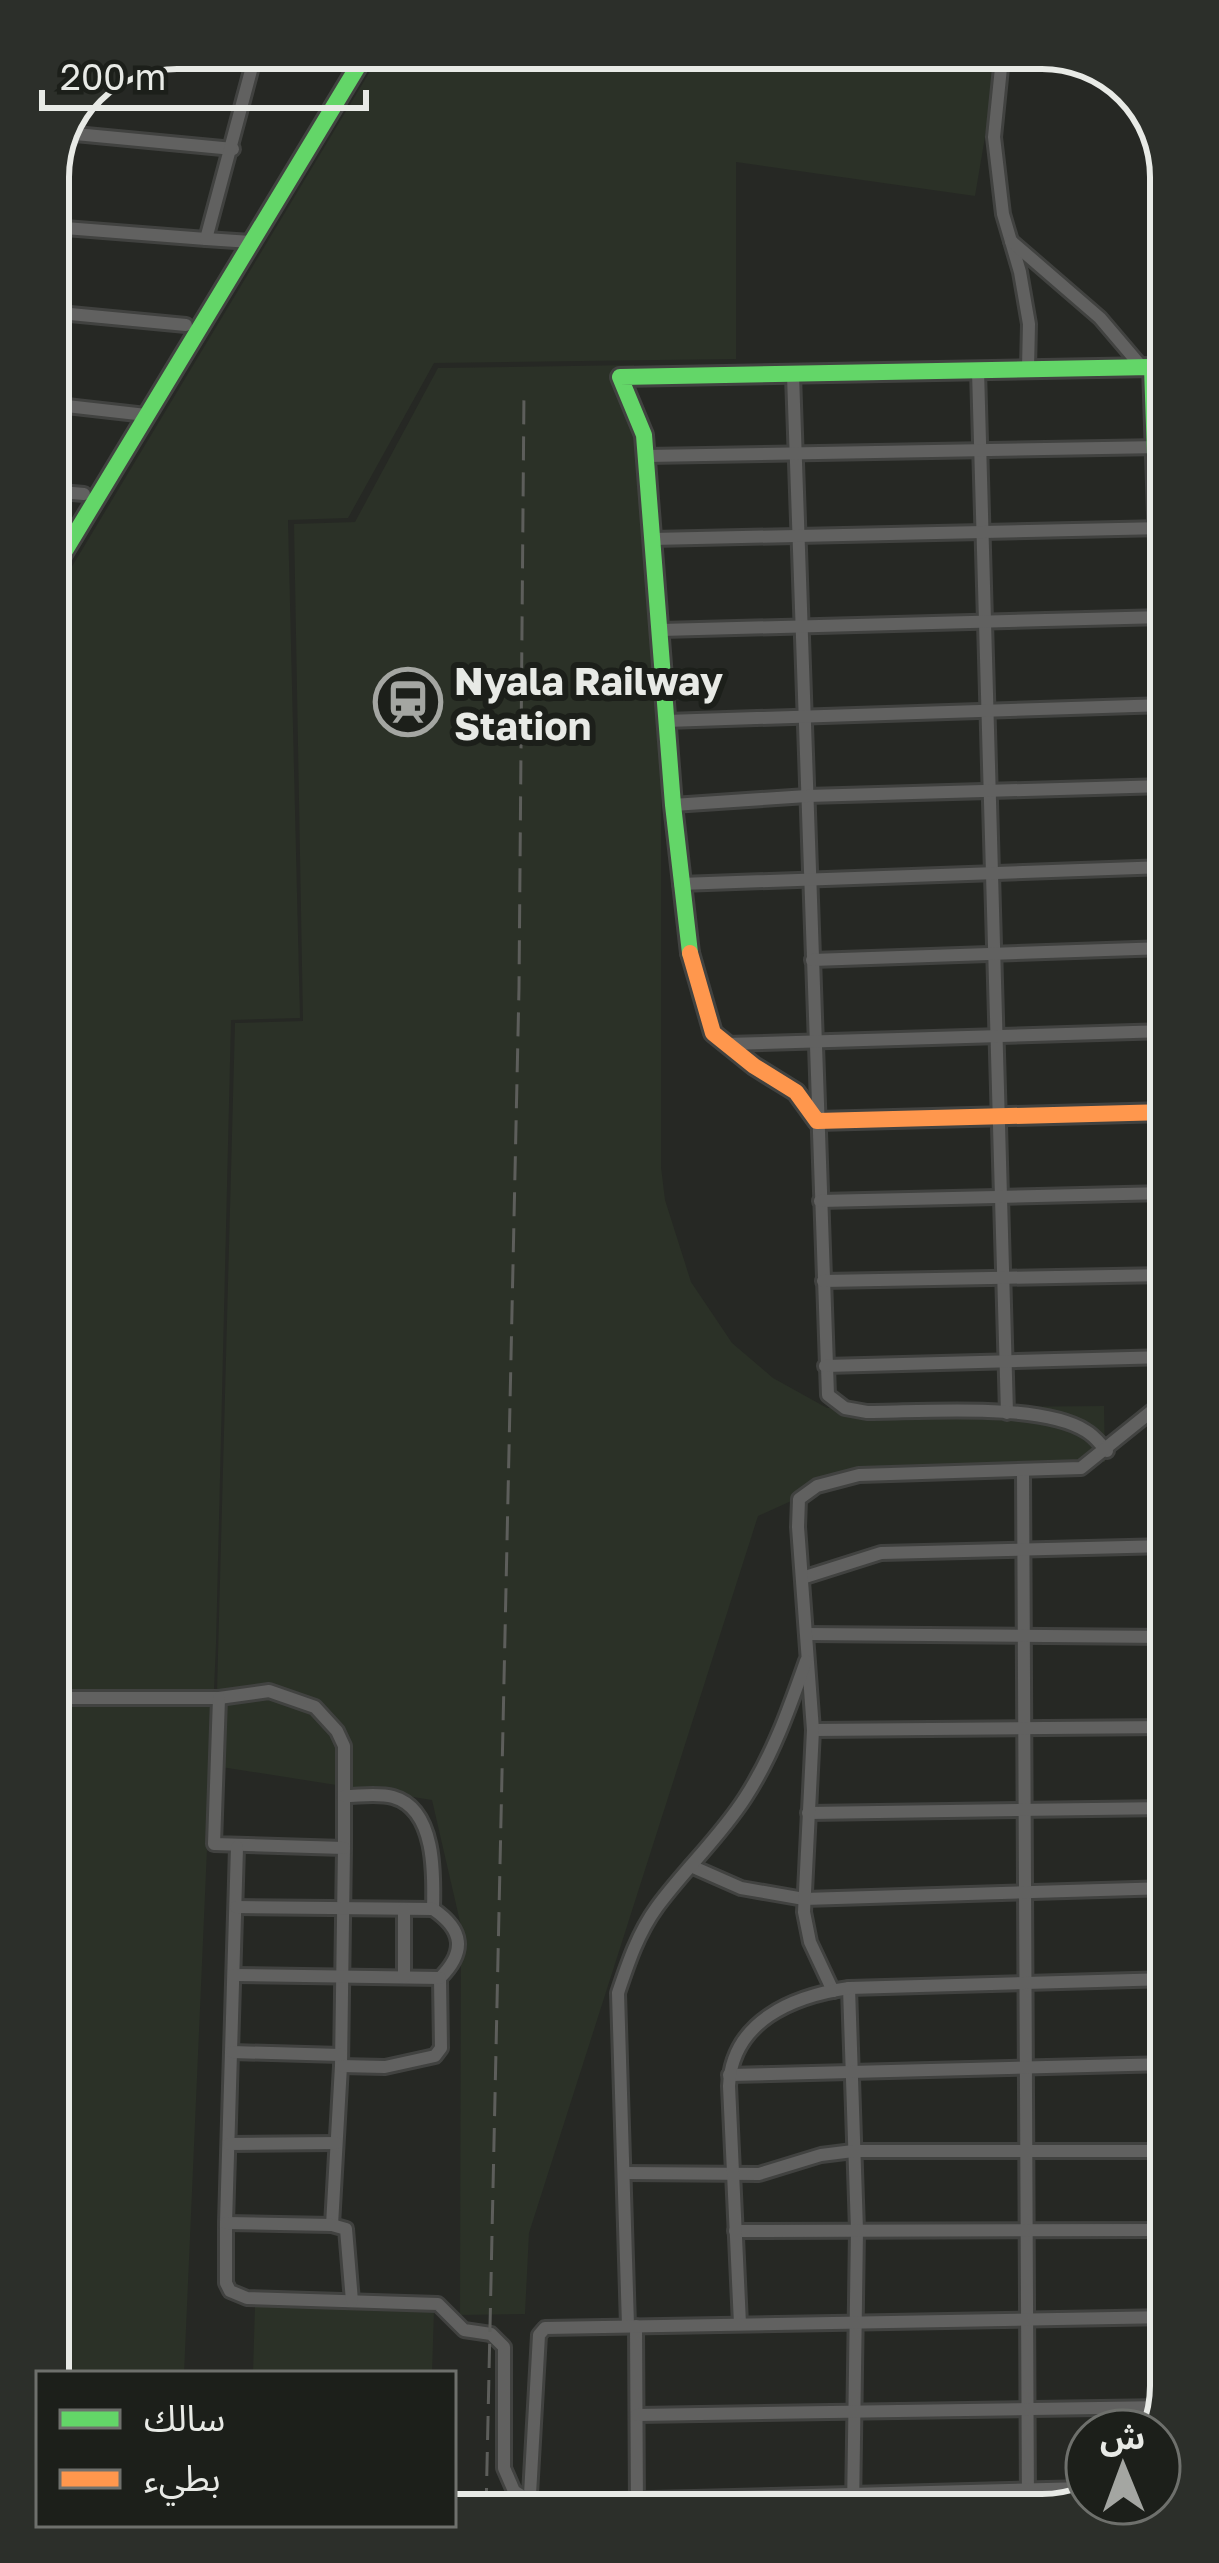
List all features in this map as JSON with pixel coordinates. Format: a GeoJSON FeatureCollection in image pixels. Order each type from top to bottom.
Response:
{"type":"FeatureCollection","features":[{"type":"Feature","properties":{"kind":"main road"},"geometry":{"type":"LineString","coordinates":[[69,520],[140,414],[349,69]]}},
{"type":"Feature","properties":{"kind":"main road"},"geometry":{"type":"LineString","coordinates":[[69,543],[186,325],[204,309]]}},
{"type":"Feature","properties":{"kind":"main road"},"geometry":{"type":"LineString","coordinates":[[1150,368],[620,377],[639,416],[646,456],[680,884],[691,963],[713,1033],[796,1092],[817,1121],[1150,1112]]}},
{"type":"Feature","properties":{"kind":"street"},"geometry":{"type":"LineString","coordinates":[[206,239],[252,69]]}},
{"type":"Feature","properties":{"kind":"street"},"geometry":{"type":"LineString","coordinates":[[1001,69],[994,137],[1003,214],[1030,324],[1028,368]]}},
{"type":"Feature","properties":{"kind":"street"},"geometry":{"type":"LineString","coordinates":[[78,136],[233,149]]}},
{"type":"Feature","properties":{"kind":"street"},"geometry":{"type":"LineString","coordinates":[[69,228],[244,242]]}},
{"type":"Feature","properties":{"kind":"street"},"geometry":{"type":"LineString","coordinates":[[1010,240],[1100,318],[1140,365]]}},
{"type":"Feature","properties":{"kind":"street"},"geometry":{"type":"LineString","coordinates":[[69,314],[186,325]]}},
{"type":"Feature","properties":{"kind":"street"},"geometry":{"type":"LineString","coordinates":[[978,370],[1007,1413]]}},
{"type":"Feature","properties":{"kind":"street"},"geometry":{"type":"LineString","coordinates":[[793,375],[830,1397],[856,1411],[1007,1413],[1074,1425],[1093,1435],[1107,1451]]}},
{"type":"Feature","properties":{"kind":"street"},"geometry":{"type":"LineString","coordinates":[[69,406],[140,414]]}},
{"type":"Feature","properties":{"kind":"street"},"geometry":{"type":"LineString","coordinates":[[646,456],[1150,447]]}},
{"type":"Feature","properties":{"kind":"street"},"geometry":{"type":"LineString","coordinates":[[69,493],[84,494]]}},
{"type":"Feature","properties":{"kind":"street"},"geometry":{"type":"LineString","coordinates":[[652,539],[1150,528]]}},
{"type":"Feature","properties":{"kind":"street"},"geometry":{"type":"LineString","coordinates":[[661,630],[1150,617]]}},
{"type":"Feature","properties":{"kind":"street"},"geometry":{"type":"LineString","coordinates":[[666,721],[1150,706]]}},
{"type":"Feature","properties":{"kind":"street"},"geometry":{"type":"LineString","coordinates":[[673,805],[1150,783]]}},
{"type":"Feature","properties":{"kind":"street"},"geometry":{"type":"LineString","coordinates":[[680,884],[1150,868]]}},
{"type":"Feature","properties":{"kind":"street"},"geometry":{"type":"LineString","coordinates":[[812,960],[1150,948]]}},
{"type":"Feature","properties":{"kind":"street"},"geometry":{"type":"LineString","coordinates":[[725,1043],[1150,1031]]}},
{"type":"Feature","properties":{"kind":"street"},"geometry":{"type":"LineString","coordinates":[[820,1201],[1150,1193]]}},
{"type":"Feature","properties":{"kind":"street"},"geometry":{"type":"LineString","coordinates":[[823,1281],[1150,1275]]}},
{"type":"Feature","properties":{"kind":"street"},"geometry":{"type":"LineString","coordinates":[[826,1366],[1150,1357]]}},
{"type":"Feature","properties":{"kind":"street"},"geometry":{"type":"LineString","coordinates":[[833,1990],[810,1942],[804,1899],[813,1730],[798,1506],[802,1495],[842,1478],[880,1473],[1075,1470],[1107,1451],[1150,1414]]}},
{"type":"Feature","properties":{"kind":"street"},"geometry":{"type":"LineString","coordinates":[[1023,1470],[1028,2494]]}},
{"type":"Feature","properties":{"kind":"street"},"geometry":{"type":"LineString","coordinates":[[802,1578],[871,1554],[1150,1546]]}},
{"type":"Feature","properties":{"kind":"street"},"geometry":{"type":"LineString","coordinates":[[807,1634],[1150,1637]]}},
{"type":"Feature","properties":{"kind":"street"},"geometry":{"type":"LineString","coordinates":[[636,2494],[638,2415],[618,1993],[645,1926],[743,1801],[762,1768],[808,1654]]}},
{"type":"Feature","properties":{"kind":"street"},"geometry":{"type":"LineString","coordinates":[[69,1699],[219,1698],[269,1691],[315,1707],[338,1731],[344,1746],[344,1909],[332,2225]]}},
{"type":"Feature","properties":{"kind":"street"},"geometry":{"type":"LineString","coordinates":[[219,1698],[214,1844],[344,1848]]}},
{"type":"Feature","properties":{"kind":"street"},"geometry":{"type":"LineString","coordinates":[[813,1730],[1150,1727]]}},
{"type":"Feature","properties":{"kind":"street"},"geometry":{"type":"LineString","coordinates":[[345,1796],[391,1796],[407,1804],[431,1845],[434,1909]]}},
{"type":"Feature","properties":{"kind":"street"},"geometry":{"type":"LineString","coordinates":[[808,1813],[1150,1808]]}},
{"type":"Feature","properties":{"kind":"street"},"geometry":{"type":"LineString","coordinates":[[237,1847],[226,2283],[230,2291],[247,2298],[438,2304],[464,2330],[491,2334],[505,2347],[504,2468],[517,2494]]}},
{"type":"Feature","properties":{"kind":"street"},"geometry":{"type":"LineString","coordinates":[[692,1866],[741,1888],[804,1899],[1150,1888]]}},
{"type":"Feature","properties":{"kind":"street"},"geometry":{"type":"LineString","coordinates":[[232,2052],[385,2067],[435,2056],[441,2048],[440,1978],[454,1964],[457,1939],[449,1919],[434,1909],[236,1907]]}},
{"type":"Feature","properties":{"kind":"street"},"geometry":{"type":"LineString","coordinates":[[404,1909],[404,1977]]}},
{"type":"Feature","properties":{"kind":"street"},"geometry":{"type":"LineString","coordinates":[[234,1976],[440,1978]]}},
{"type":"Feature","properties":{"kind":"street"},"geometry":{"type":"LineString","coordinates":[[740,2324],[729,2075],[749,2029],[780,2009],[849,1988],[1150,1979]]}},
{"type":"Feature","properties":{"kind":"street"},"geometry":{"type":"LineString","coordinates":[[849,1988],[857,2230],[852,2493]]}},
{"type":"Feature","properties":{"kind":"street"},"geometry":{"type":"LineString","coordinates":[[729,2075],[1150,2064]]}},
{"type":"Feature","properties":{"kind":"street"},"geometry":{"type":"LineString","coordinates":[[229,2144],[336,2143]]}},
{"type":"Feature","properties":{"kind":"street"},"geometry":{"type":"LineString","coordinates":[[625,2173],[731,2176],[773,2172],[821,2155],[853,2151],[1150,2151]]}},
{"type":"Feature","properties":{"kind":"street"},"geometry":{"type":"LineString","coordinates":[[226,2223],[346,2229],[352,2301]]}},
{"type":"Feature","properties":{"kind":"street"},"geometry":{"type":"LineString","coordinates":[[735,2231],[1150,2230]]}},
{"type":"Feature","properties":{"kind":"street"},"geometry":{"type":"LineString","coordinates":[[531,2494],[539,2332],[548,2327],[1150,2317]]}},
{"type":"Feature","properties":{"kind":"street"},"geometry":{"type":"LineString","coordinates":[[638,2415],[1063,2408]]}},
{"type":"Feature","properties":{"kind":"street"},"geometry":{"type":"LineString","coordinates":[[832,2494],[1063,2488]]}},
{"type":"Feature","properties":{"kind":"shaded area"},"geometry":{"type":"Polygon","coordinates":[[[371,69],[996,69],[975,196],[736,162],[736,359],[434,363],[348,518],[288,520],[300,1018],[231,1020],[216,1644],[184,2371],[69,2371],[69,571],[371,69]]]}},
{"type":"Feature","properties":{"kind":"shaded area"},"geometry":{"type":"Polygon","coordinates":[[[634,365],[661,780],[661,1167],[665,1200],[691,1282],[732,1343],[773,1378],[827,1408],[1104,1406],[1105,1462],[862,1469],[758,1516],[529,2233],[525,2314],[460,2315],[461,1926],[432,1800],[215,1766],[235,1023],[303,1021],[294,524],[355,522],[438,368],[634,365]]]}},
{"type":"Feature","properties":{"kind":"shaded area"},"geometry":{"type":"Polygon","coordinates":[[[255,2305],[434,2309],[432,2371],[253,2371],[255,2305]]]}},
{"type":"Feature","properties":{"kind":"railway"},"geometry":{"type":"LineString","coordinates":[[486,2494],[519,988],[524,390]]}},
{"type":"Feature","properties":{"kind":"traffic: fast"},"geometry":{"type":"LineString","coordinates":[[69,544],[356,69]]}},
{"type":"Feature","properties":{"kind":"traffic: fast"},"geometry":{"type":"LineString","coordinates":[[690,953],[673,805],[644,435],[620,377],[1150,367]]}},
{"type":"Feature","properties":{"kind":"traffic: slow"},"geometry":{"type":"LineString","coordinates":[[690,953],[713,1033],[796,1092],[817,1121],[1150,1112]]}},
{"type":"Feature","properties":{"kind":"place","name":"Nyala Railway Station"},"geometry":{"type":"Point","coordinates":[408,702]}}]}
